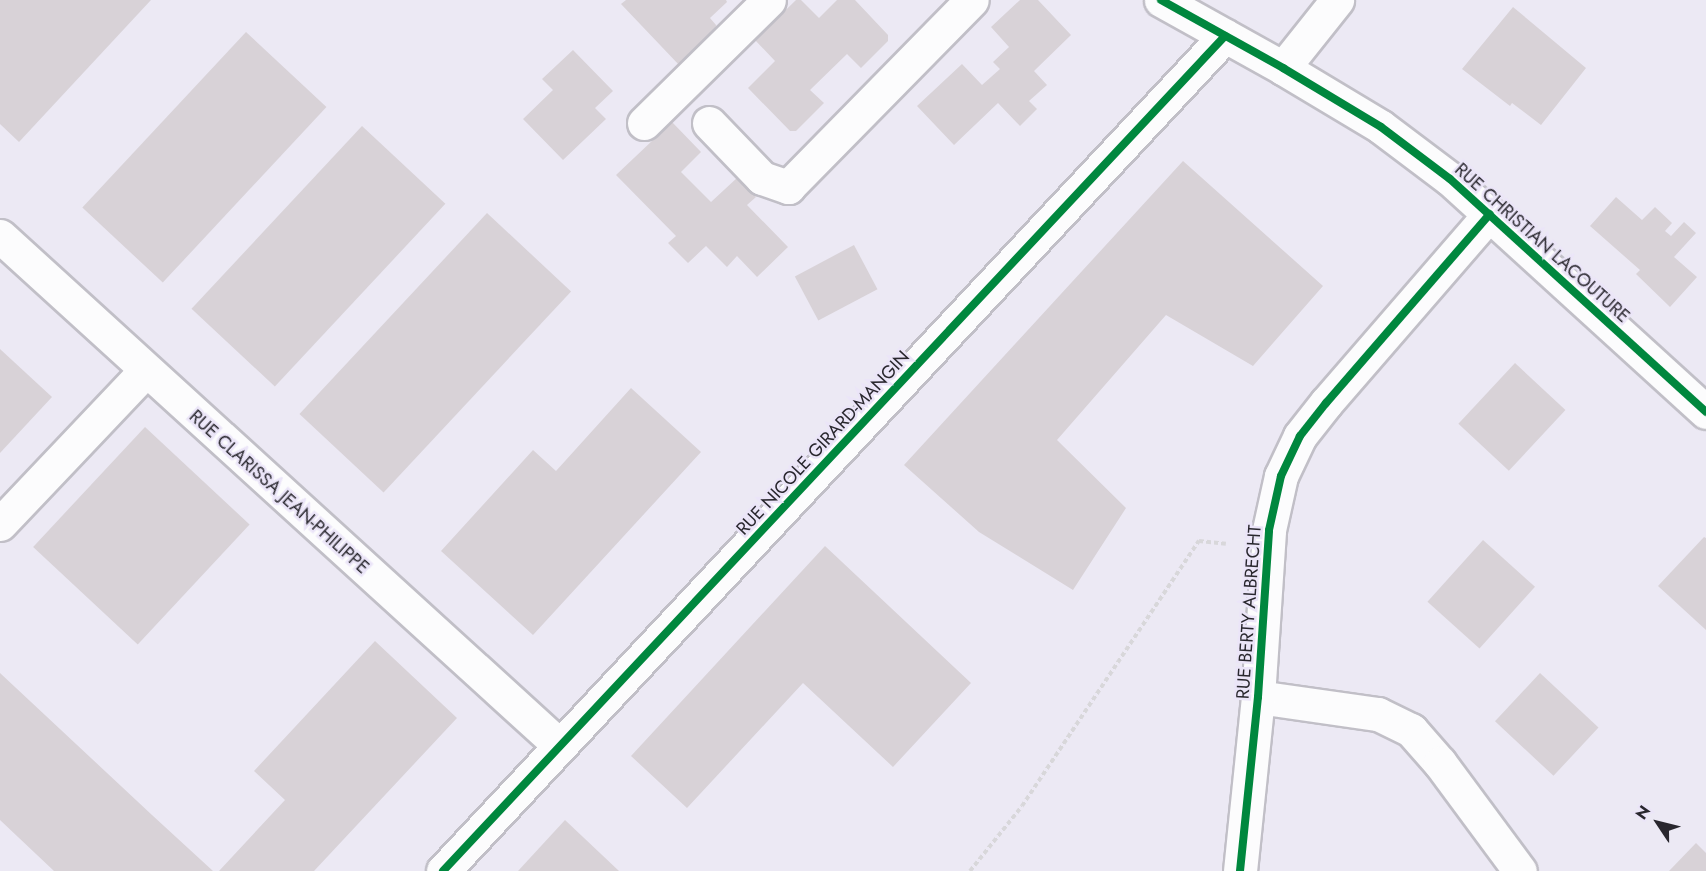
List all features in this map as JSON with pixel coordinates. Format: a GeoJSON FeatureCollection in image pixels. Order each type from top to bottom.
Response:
{"type":"FeatureCollection","features":[{"type":"Feature","properties":{"kind":"street"},"geometry":{"type":"LineString","coordinates":[[644,123],[769,0]]}},
{"type":"Feature","properties":{"kind":"street"},"geometry":{"type":"LineString","coordinates":[[709,123],[762,178],[788,187],[972,0]]}},
{"type":"Feature","properties":{"kind":"street","name":"RUE CHRISTIAN LACOUTURE"},"geometry":{"type":"LineString","coordinates":[[1161,0],[1283,68],[1381,127],[1450,179],[1706,412]]}},
{"type":"Feature","properties":{"kind":"street"},"geometry":{"type":"LineString","coordinates":[[1283,68],[1337,0]]}},
{"type":"Feature","properties":{"kind":"street","name":"RUE NICOLE GIRARD-MANGIN"},"geometry":{"type":"LineString","coordinates":[[443,871],[1225,36]]}},
{"type":"Feature","properties":{"kind":"street","name":"RUE BERTY ALBRECHT"},"geometry":{"type":"LineString","coordinates":[[1240,871],[1258,698],[1269,530],[1281,476],[1300,436],[1388,329],[1490,214]]}},
{"type":"Feature","properties":{"kind":"street","name":"RUE CLARISSA JEAN-PHILIPPE"},"geometry":{"type":"LineString","coordinates":[[0,236],[560,746]]}},
{"type":"Feature","properties":{"kind":"street"},"geometry":{"type":"LineString","coordinates":[[0,524],[146,370]]}},
{"type":"Feature","properties":{"kind":"street"},"geometry":{"type":"LineString","coordinates":[[1258,698],[1378,714],[1411,730],[1440,763],[1520,871]]}},
{"type":"Feature","properties":{"kind":"path"},"geometry":{"type":"LineString","coordinates":[[971,870],[1022,806],[1199,541],[1268,549]]}},
{"type":"Feature","properties":{"kind":"building"},"geometry":{"type":"Polygon","coordinates":[[[0,0],[151,0],[19,142],[0,124],[0,0]]]}},
{"type":"Feature","properties":{"kind":"building"},"geometry":{"type":"Polygon","coordinates":[[[626,0],[726,0],[727,2],[710,18],[716,25],[715,33],[680,66],[621,4],[626,0]]]}},
{"type":"Feature","properties":{"kind":"building"},"geometry":{"type":"Polygon","coordinates":[[[796,0],[801,0],[819,18],[837,0],[855,0],[888,35],[888,41],[861,68],[847,54],[810,90],[824,103],[796,131],[790,131],[748,88],[775,61],[755,40],[796,0]]]}},
{"type":"Feature","properties":{"kind":"building"},"geometry":{"type":"Polygon","coordinates":[[[1020,0],[1038,0],[1071,35],[1034,71],[1047,85],[1029,101],[1037,109],[1020,126],[998,103],[954,145],[917,106],[962,64],[982,85],[1000,69],[993,62],[1009,47],[991,27],[1020,0]]]}},
{"type":"Feature","properties":{"kind":"building"},"geometry":{"type":"Polygon","coordinates":[[[1513,7],[1586,68],[1541,125],[1512,103],[1510,106],[1462,69],[1513,7]]]}},
{"type":"Feature","properties":{"kind":"building"},"geometry":{"type":"Polygon","coordinates":[[[246,32],[326,107],[163,283],[82,208],[246,32]]]}},
{"type":"Feature","properties":{"kind":"building"},"geometry":{"type":"Polygon","coordinates":[[[573,50],[613,91],[595,108],[606,119],[563,160],[523,119],[553,90],[542,79],[573,50]]]}},
{"type":"Feature","properties":{"kind":"building"},"geometry":{"type":"Polygon","coordinates":[[[672,122],[701,152],[681,172],[711,202],[738,177],[756,197],[747,205],[788,247],[757,277],[737,256],[727,267],[706,246],[688,263],[668,243],[676,236],[616,175],[672,122]]]}},
{"type":"Feature","properties":{"kind":"building"},"geometry":{"type":"Polygon","coordinates":[[[362,126],[445,204],[275,387],[192,309],[362,126]]]}},
{"type":"Feature","properties":{"kind":"building"},"geometry":{"type":"Polygon","coordinates":[[[1183,161],[1323,286],[1253,366],[1166,315],[1057,440],[1126,508],[1073,590],[979,532],[904,465],[1183,161]]]}},
{"type":"Feature","properties":{"kind":"building"},"geometry":{"type":"Polygon","coordinates":[[[1616,197],[1642,220],[1655,207],[1672,223],[1665,231],[1671,236],[1684,222],[1696,233],[1674,257],[1697,277],[1670,307],[1636,274],[1640,270],[1590,226],[1616,197]]]}},
{"type":"Feature","properties":{"kind":"building"},"geometry":{"type":"Polygon","coordinates":[[[487,213],[571,291],[384,493],[299,414],[487,213]]]}},
{"type":"Feature","properties":{"kind":"building"},"geometry":{"type":"Polygon","coordinates":[[[854,245],[877,289],[818,321],[795,276],[854,245]]]}},
{"type":"Feature","properties":{"kind":"building"},"geometry":{"type":"Polygon","coordinates":[[[0,349],[52,397],[0,453],[0,349]]]}},
{"type":"Feature","properties":{"kind":"building"},"geometry":{"type":"Polygon","coordinates":[[[1515,363],[1565,410],[1509,471],[1458,424],[1515,363]]]}},
{"type":"Feature","properties":{"kind":"building"},"geometry":{"type":"Polygon","coordinates":[[[631,388],[701,452],[533,635],[441,551],[533,450],[556,471],[631,388]]]}},
{"type":"Feature","properties":{"kind":"building"},"geometry":{"type":"Polygon","coordinates":[[[145,427],[250,525],[138,644],[33,547],[145,427]]]}},
{"type":"Feature","properties":{"kind":"building"},"geometry":{"type":"Polygon","coordinates":[[[1704,537],[1706,538],[1706,630],[1658,586],[1704,537]]]}},
{"type":"Feature","properties":{"kind":"building"},"geometry":{"type":"Polygon","coordinates":[[[1483,540],[1535,587],[1479,649],[1427,602],[1483,540]]]}},
{"type":"Feature","properties":{"kind":"building"},"geometry":{"type":"Polygon","coordinates":[[[825,546],[971,683],[893,767],[803,683],[687,808],[631,756],[825,546]]]}},
{"type":"Feature","properties":{"kind":"building"},"geometry":{"type":"Polygon","coordinates":[[[375,641],[457,718],[314,871],[219,871],[285,800],[254,771],[375,641]]]}},
{"type":"Feature","properties":{"kind":"building"},"geometry":{"type":"Polygon","coordinates":[[[0,673],[213,871],[54,871],[0,820],[0,673]]]}},
{"type":"Feature","properties":{"kind":"building"},"geometry":{"type":"Polygon","coordinates":[[[1540,673],[1599,728],[1553,776],[1495,721],[1540,673]]]}},
{"type":"Feature","properties":{"kind":"building"},"geometry":{"type":"Polygon","coordinates":[[[565,820],[619,871],[518,871],[565,820]]]}},
{"type":"Feature","properties":{"kind":"building"},"geometry":{"type":"Polygon","coordinates":[[[1696,843],[1706,853],[1706,871],[1669,871],[1696,843]]]}},
{"type":"Feature","properties":{"kind":"cycle path"},"geometry":{"type":"LineString","coordinates":[[1161,0],[1283,68],[1381,127],[1450,179],[1706,412]]}},
{"type":"Feature","properties":{"kind":"cycle path"},"geometry":{"type":"LineString","coordinates":[[443,871],[1225,36]]}},
{"type":"Feature","properties":{"kind":"cycle path"},"geometry":{"type":"LineString","coordinates":[[1240,871],[1258,697],[1269,530],[1281,476],[1300,436],[1326,403],[1490,214]]}}]}
